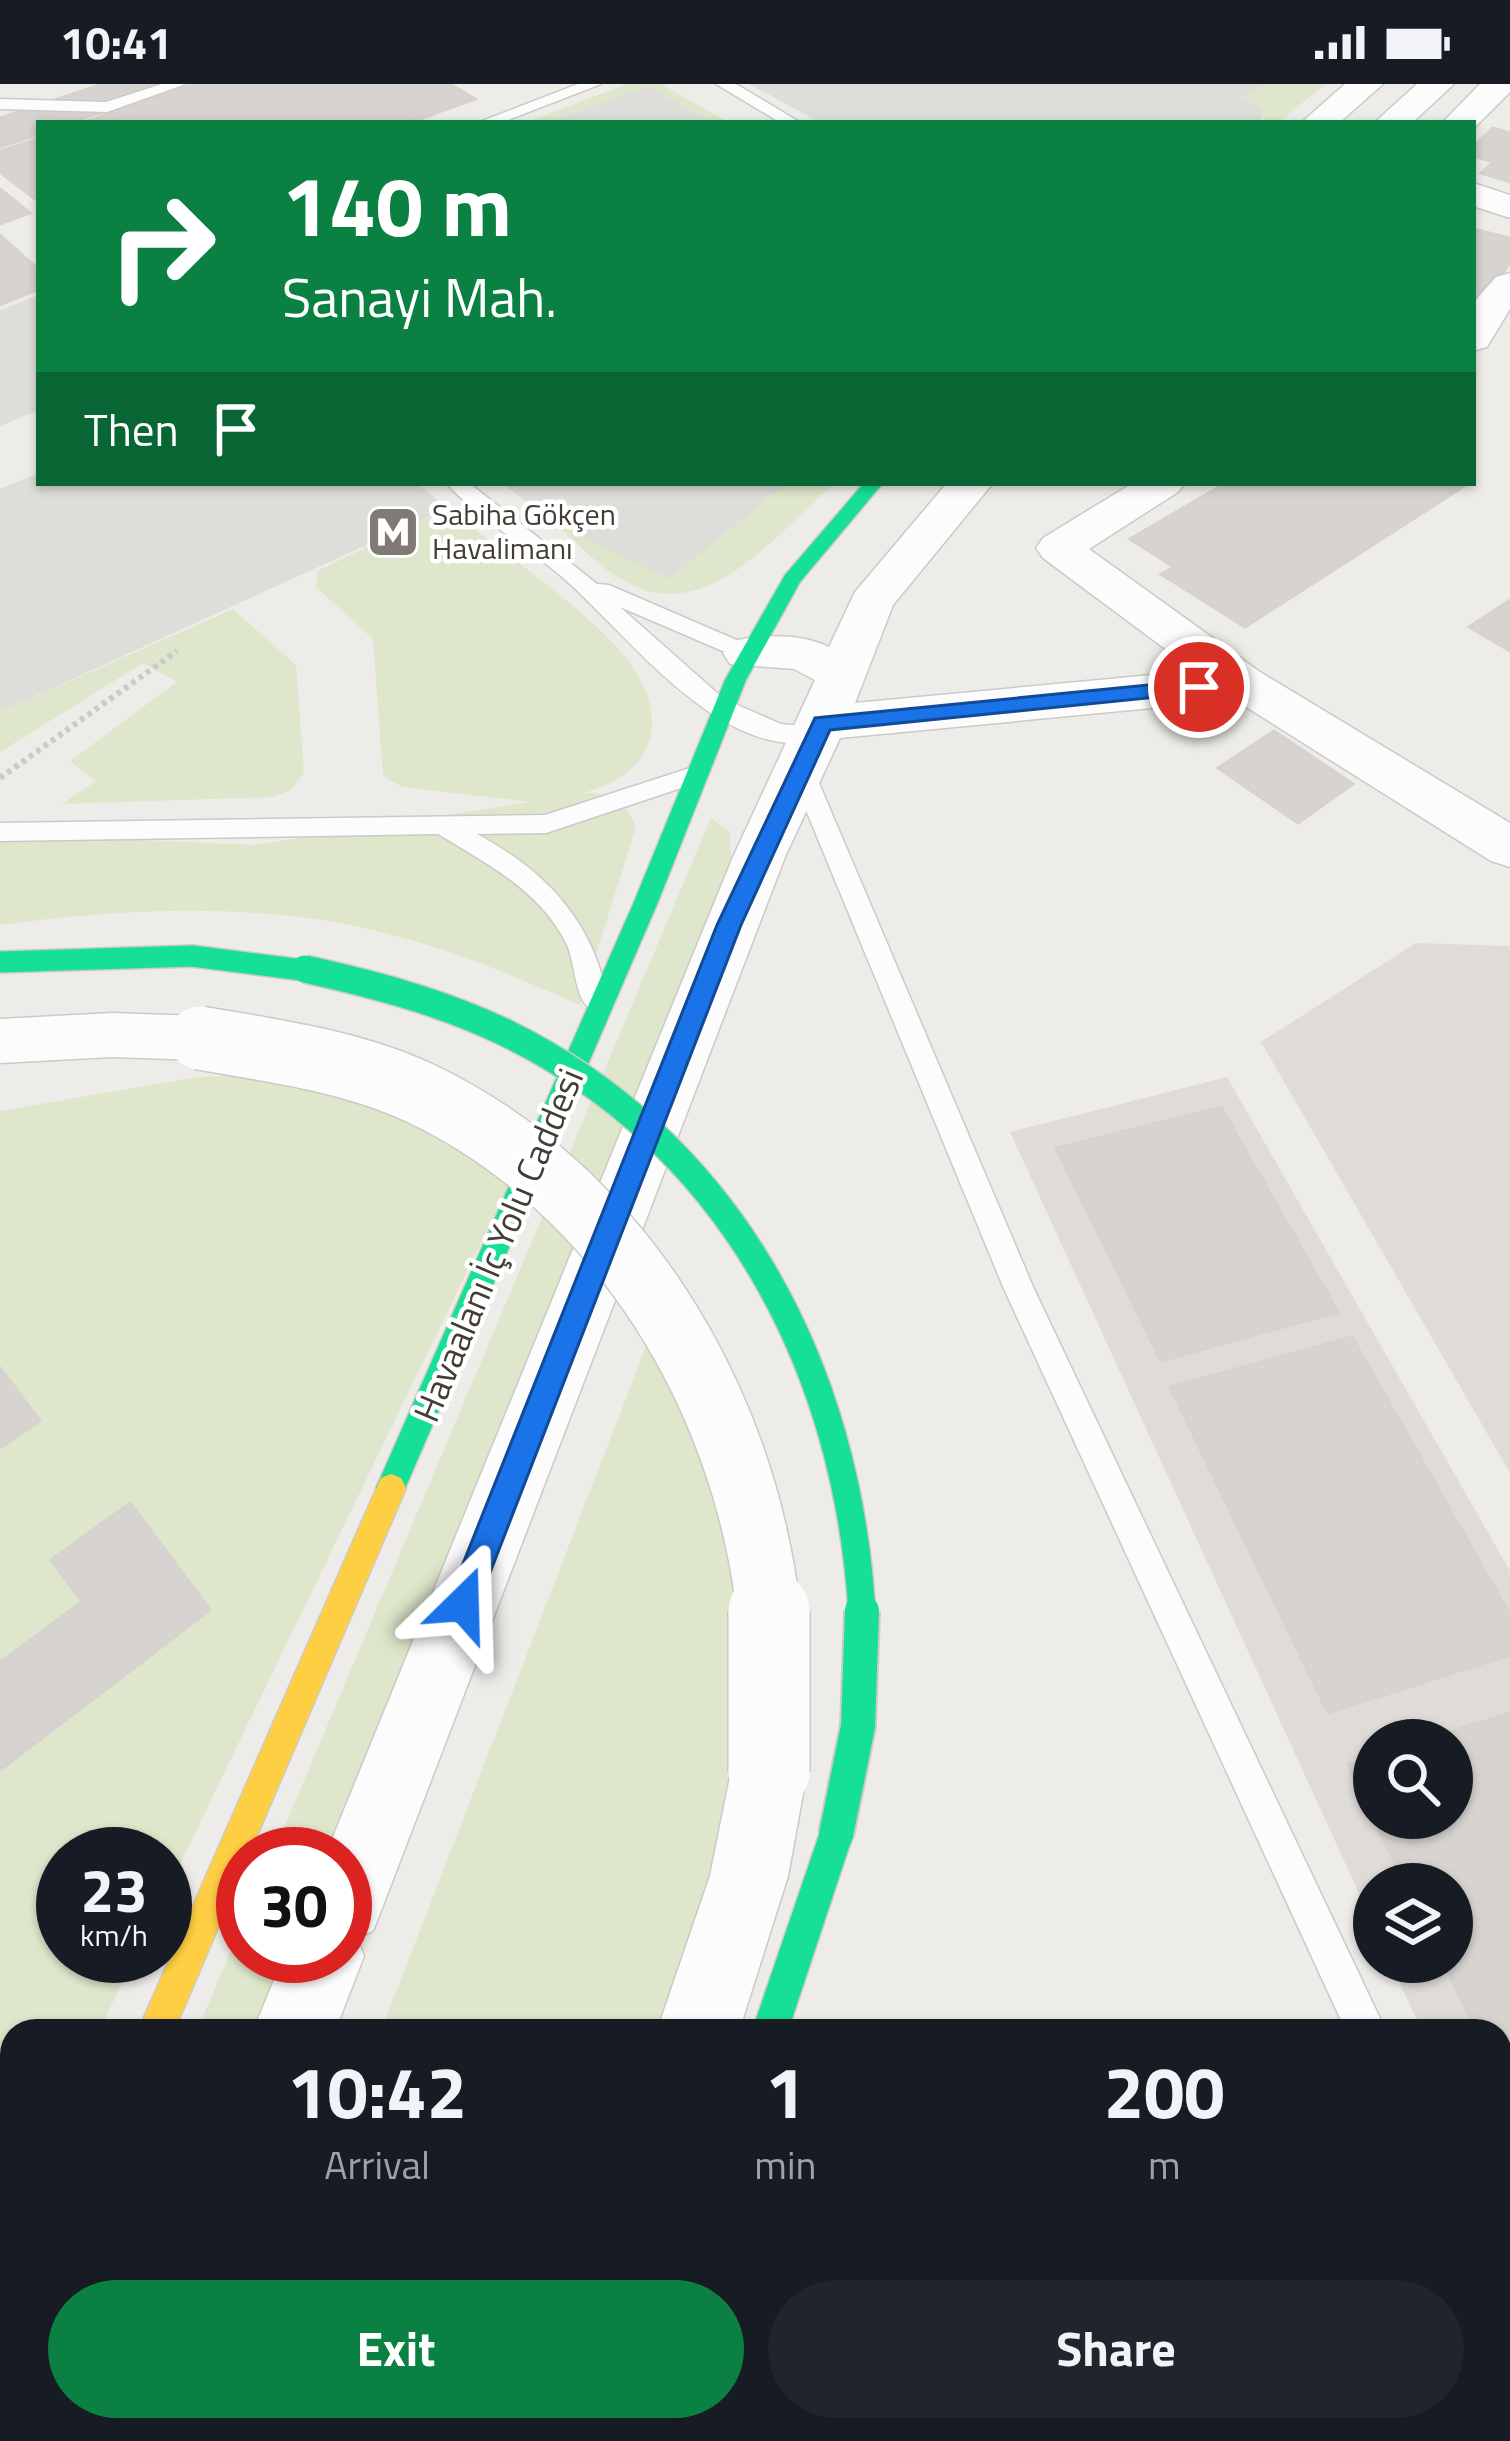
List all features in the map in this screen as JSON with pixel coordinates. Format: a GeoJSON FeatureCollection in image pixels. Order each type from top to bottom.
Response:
{"type":"FeatureCollection","features":[{"type":"Feature","properties":{"kind":"street"},"geometry":{"type":"LineString","coordinates":[[1322,120],[1366,84]]}},
{"type":"Feature","properties":{"kind":"street"},"geometry":{"type":"LineString","coordinates":[[1395,120],[1437,84]]}},
{"type":"Feature","properties":{"kind":"street"},"geometry":{"type":"LineString","coordinates":[[1462,120],[1499,84]]}},
{"type":"Feature","properties":{"kind":"street"},"geometry":{"type":"LineString","coordinates":[[1476,195],[1510,206]]}},
{"type":"Feature","properties":{"kind":"street"},"geometry":{"type":"LineString","coordinates":[[1476,332],[1510,286]]}},
{"type":"Feature","properties":{"kind":"street","name":"Havaalanı İç Yolu Caddesi"},"geometry":{"type":"LineString","coordinates":[[161,2019],[664,860],[722,707],[784,579],[827,526],[871,486]]}},
{"type":"Feature","properties":{"kind":"street"},"geometry":{"type":"LineString","coordinates":[[372,1834],[729,925],[872,602],[968,486]]}},
{"type":"Feature","properties":{"kind":"street"},"geometry":{"type":"LineString","coordinates":[[1158,486],[1059,548],[1243,683],[1510,848]]}},
{"type":"Feature","properties":{"kind":"street"},"geometry":{"type":"LineString","coordinates":[[747,653],[802,653],[821,725]]}},
{"type":"Feature","properties":{"kind":"street"},"geometry":{"type":"LineString","coordinates":[[821,725],[1243,683]]}},
{"type":"Feature","properties":{"kind":"street"},"geometry":{"type":"LineString","coordinates":[[0,962],[118,952],[202,955],[357,979],[469,1016],[550,1057],[628,1110],[683,1159],[739,1224],[773,1279],[824,1397],[856,1544],[862,1660],[852,1760],[836,1835],[774,2019]]}},
{"type":"Feature","properties":{"kind":"street"},"geometry":{"type":"LineString","coordinates":[[0,1041],[112,1035],[200,1038],[377,1076],[460,1113],[555,1181],[613,1240],[684,1345],[734,1461],[767,1602],[769,1772],[748,1876],[702,2019]]}},
{"type":"Feature","properties":{"kind":"street"},"geometry":{"type":"LineString","coordinates":[[300,2019],[314,1983]]}},
{"type":"Feature","properties":{"kind":"lane"},"geometry":{"type":"LineString","coordinates":[[0,104],[107,106],[178,84]]}},
{"type":"Feature","properties":{"kind":"lane"},"geometry":{"type":"LineString","coordinates":[[493,120],[593,84]]}},
{"type":"Feature","properties":{"kind":"lane"},"geometry":{"type":"LineString","coordinates":[[724,84],[788,120]]}},
{"type":"Feature","properties":{"kind":"lane"},"geometry":{"type":"LineString","coordinates":[[460,486],[579,580],[681,679],[749,727],[787,736],[821,725],[1019,1289],[1360,2019]]}},
{"type":"Feature","properties":{"kind":"lane"},"geometry":{"type":"LineString","coordinates":[[579,580],[747,653]]}},
{"type":"Feature","properties":{"kind":"lane"},"geometry":{"type":"LineString","coordinates":[[0,832],[546,824],[693,776]]}},
{"type":"Feature","properties":{"kind":"lane"},"geometry":{"type":"LineString","coordinates":[[442,827],[498,854],[557,904],[592,967],[596,1018]]}},
{"type":"Feature","properties":{"kind":"path"},"geometry":{"type":"LineString","coordinates":[[0,778],[177,651]]}},
{"type":"Feature","properties":{"kind":"shaded area"},"geometry":{"type":"Polygon","coordinates":[[[749,84],[1269,84],[1241,97],[1261,108],[1262,120],[815,120],[749,84]]]}},
{"type":"Feature","properties":{"kind":"shaded area"},"geometry":{"type":"Polygon","coordinates":[[[648,86],[710,120],[554,120],[648,86]]]}},
{"type":"Feature","properties":{"kind":"shaded area"},"geometry":{"type":"Polygon","coordinates":[[[36,296],[36,411],[0,426],[0,310],[36,296]]]}},
{"type":"Feature","properties":{"kind":"shaded area"},"geometry":{"type":"Polygon","coordinates":[[[36,474],[36,486],[421,486],[448,508],[0,712],[0,489],[36,474]]]}},
{"type":"Feature","properties":{"kind":"shaded area"},"geometry":{"type":"Polygon","coordinates":[[[506,486],[782,486],[669,579],[551,521],[506,486]]]}},
{"type":"Feature","properties":{"kind":"shaded area"},"geometry":{"type":"Polygon","coordinates":[[[1416,943],[1510,946],[1510,1473],[1261,1042],[1416,943]]]}},
{"type":"Feature","properties":{"kind":"shaded area"},"geometry":{"type":"Polygon","coordinates":[[[1227,1077],[1510,1571],[1510,2019],[1416,2019],[1400,1983],[1473,1983],[1473,1863],[1353,1863],[1353,1880],[1010,1132],[1227,1077]]]}},
{"type":"Feature","properties":{"kind":"green space"},"geometry":{"type":"Polygon","coordinates":[[[627,84],[661,84],[725,120],[710,120],[648,86],[554,120],[533,120],[627,84]]]}},
{"type":"Feature","properties":{"kind":"green space"},"geometry":{"type":"Polygon","coordinates":[[[1269,84],[1326,84],[1281,120],[1263,120],[1240,97],[1269,84]]]}},
{"type":"Feature","properties":{"kind":"green space"},"geometry":{"type":"Polygon","coordinates":[[[782,486],[832,486],[743,565],[690,591],[661,593],[632,585],[551,521],[669,578],[782,486]]]}},
{"type":"Feature","properties":{"kind":"green space"},"geometry":{"type":"Polygon","coordinates":[[[448,508],[615,645],[633,667],[651,712],[645,752],[631,769],[583,793],[616,799],[636,827],[580,1005],[423,944],[302,917],[150,911],[0,925],[0,834],[254,845],[531,802],[402,787],[383,776],[373,639],[315,586],[319,570],[448,508]]]}},
{"type":"Feature","properties":{"kind":"green space"},"geometry":{"type":"Polygon","coordinates":[[[233,609],[296,665],[304,773],[291,790],[272,797],[62,804],[96,781],[70,761],[177,682],[143,663],[0,752],[0,712],[233,609]]]}},
{"type":"Feature","properties":{"kind":"green space"},"geometry":{"type":"Polygon","coordinates":[[[711,818],[730,832],[731,861],[339,1827],[284,1827],[711,818]]]}},
{"type":"Feature","properties":{"kind":"green space"},"geometry":{"type":"Polygon","coordinates":[[[243,1076],[380,1104],[517,1168],[192,1839],[192,1827],[36,1827],[36,1983],[122,1983],[105,2019],[0,2019],[0,1111],[198,1077],[243,1076]]]}},
{"type":"Feature","properties":{"kind":"green space"},"geometry":{"type":"Polygon","coordinates":[[[657,1318],[729,1475],[745,1777],[662,2019],[386,2019],[657,1318]]]}},
{"type":"Feature","properties":{"kind":"green space"},"geometry":{"type":"Polygon","coordinates":[[[217,1983],[276,1983],[261,2019],[202,2019],[217,1983]]]}},
{"type":"Feature","properties":{"kind":"building"},"geometry":{"type":"Polygon","coordinates":[[[103,84],[184,84],[79,120],[36,120],[36,135],[0,147],[0,118],[103,84]]]}},
{"type":"Feature","properties":{"kind":"building"},"geometry":{"type":"Polygon","coordinates":[[[196,84],[450,84],[475,99],[417,120],[91,120],[196,84]]]}},
{"type":"Feature","properties":{"kind":"building"},"geometry":{"type":"Polygon","coordinates":[[[1493,128],[1510,133],[1510,182],[1481,173],[1493,162],[1476,157],[1476,144],[1493,128]]]}},
{"type":"Feature","properties":{"kind":"building"},"geometry":{"type":"Polygon","coordinates":[[[36,139],[36,200],[0,172],[0,151],[36,139]]]}},
{"type":"Feature","properties":{"kind":"building"},"geometry":{"type":"Polygon","coordinates":[[[0,189],[30,213],[0,224],[0,189]]]}},
{"type":"Feature","properties":{"kind":"building"},"geometry":{"type":"Polygon","coordinates":[[[1476,230],[1510,238],[1510,262],[1476,316],[1476,230]]]}},
{"type":"Feature","properties":{"kind":"building"},"geometry":{"type":"Polygon","coordinates":[[[0,235],[36,267],[36,290],[0,305],[0,235]]]}},
{"type":"Feature","properties":{"kind":"building"},"geometry":{"type":"Polygon","coordinates":[[[1221,486],[1464,486],[1245,627],[1161,574],[1174,567],[1130,539],[1221,486]]]}},
{"type":"Feature","properties":{"kind":"building"},"geometry":{"type":"Polygon","coordinates":[[[1510,600],[1510,651],[1469,627],[1510,600]]]}},
{"type":"Feature","properties":{"kind":"building"},"geometry":{"type":"Polygon","coordinates":[[[1274,731],[1353,784],[1298,823],[1218,768],[1274,731]]]}},
{"type":"Feature","properties":{"kind":"building"},"geometry":{"type":"Polygon","coordinates":[[[1221,1107],[1338,1312],[1161,1361],[1056,1148],[1221,1107]]]}},
{"type":"Feature","properties":{"kind":"building"},"geometry":{"type":"Polygon","coordinates":[[[1352,1337],[1510,1615],[1510,1655],[1328,1713],[1170,1387],[1352,1337]]]}},
{"type":"Feature","properties":{"kind":"building"},"geometry":{"type":"Polygon","coordinates":[[[0,1368],[40,1421],[0,1448],[0,1368]]]}},
{"type":"Feature","properties":{"kind":"building"},"geometry":{"type":"Polygon","coordinates":[[[130,1503],[210,1610],[0,1770],[0,1662],[82,1602],[51,1560],[130,1503]]]}},
{"type":"Feature","properties":{"kind":"building"},"geometry":{"type":"Polygon","coordinates":[[[1510,1713],[1510,2019],[1470,2019],[1453,1983],[1473,1983],[1473,1863],[1395,1863],[1384,1839],[1473,1839],[1473,1725],[1510,1713]]]}},
{"type":"Feature","properties":{"kind":"traffic: fast"},"geometry":{"type":"LineString","coordinates":[[391,1488],[646,902],[736,680],[792,579],[871,486]]}},
{"type":"Feature","properties":{"kind":"traffic: fast"},"geometry":{"type":"LineString","coordinates":[[0,962],[116,955],[230,959],[307,969],[410,995],[504,1032],[588,1080],[662,1139],[725,1209],[776,1290],[817,1382],[845,1485],[858,1569],[863,1654],[858,1726],[836,1835]]}},
{"type":"Feature","properties":{"kind":"traffic: fast"},"geometry":{"type":"LineString","coordinates":[[774,2019],[836,1835]]}},
{"type":"Feature","properties":{"kind":"traffic: slow"},"geometry":{"type":"LineString","coordinates":[[161,2019],[391,1488]]}},
{"type":"Feature","properties":{"kind":"place","name":"Sabiha Gökçen Havalimanı"},"geometry":{"type":"Point","coordinates":[393,532]}},
{"type":"Feature","properties":{"kind":"route"},"geometry":{"type":"LineString","coordinates":[[463,1604],[729,925],[822,723],[1199,687]]}}]}
